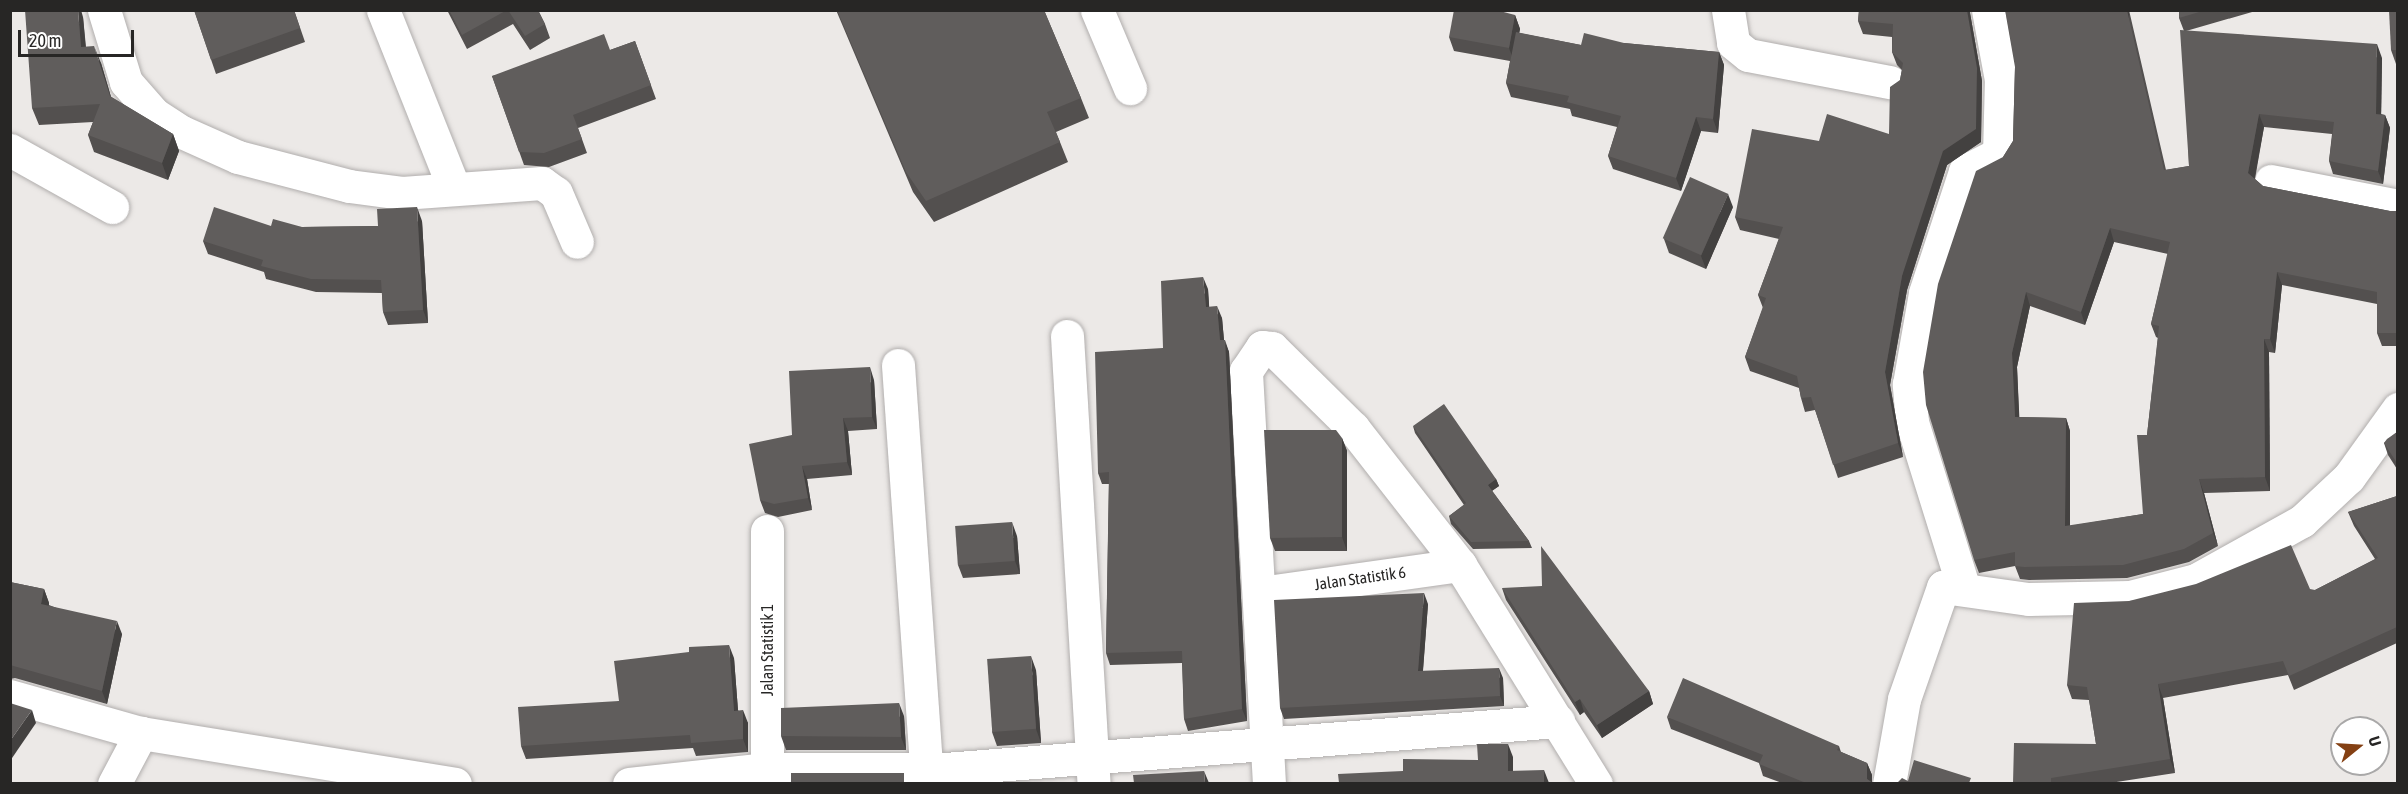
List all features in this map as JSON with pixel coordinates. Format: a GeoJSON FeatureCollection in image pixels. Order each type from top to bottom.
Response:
{"type":"FeatureCollection","features":[{"type":"Feature","properties":{"kind":"street"},"geometry":{"type":"LineString","coordinates":[[104,10],[126,82],[154,114],[182,132],[238,157],[349,186],[402,193],[453,186],[542,183],[556,193],[577,242]]}},
{"type":"Feature","properties":{"kind":"street"},"geometry":{"type":"LineString","coordinates":[[383,10],[453,186]]}},
{"type":"Feature","properties":{"kind":"street"},"geometry":{"type":"LineString","coordinates":[[1097,10],[1130,88]]}},
{"type":"Feature","properties":{"kind":"street"},"geometry":{"type":"LineString","coordinates":[[1728,10],[1733,43],[1748,55],[1890,82]]}},
{"type":"Feature","properties":{"kind":"street"},"geometry":{"type":"LineString","coordinates":[[1963,586],[1912,422],[1909,384],[1924,293],[1965,171],[1999,154],[2001,80],[1988,10]]}},
{"type":"Feature","properties":{"kind":"street"},"geometry":{"type":"LineString","coordinates":[[10,150],[112,207]]}},
{"type":"Feature","properties":{"kind":"street"},"geometry":{"type":"LineString","coordinates":[[2271,181],[2397,206]]}},
{"type":"Feature","properties":{"kind":"street"},"geometry":{"type":"LineString","coordinates":[[1067,336],[1093,770]]}},
{"type":"Feature","properties":{"kind":"street"},"geometry":{"type":"LineString","coordinates":[[1269,783],[1246,371],[1263,347],[1272,348],[1353,428],[1460,565],[1558,721],[1602,780]]}},
{"type":"Feature","properties":{"kind":"street"},"geometry":{"type":"LineString","coordinates":[[898,365],[927,777]]}},
{"type":"Feature","properties":{"kind":"street"},"geometry":{"type":"LineString","coordinates":[[1889,783],[1904,699],[1937,593],[1946,586],[1963,586],[2028,600],[2130,597],[2196,580],[2302,521],[2349,477],[2397,409]]}},
{"type":"Feature","properties":{"kind":"street","name":"Jalan Statistik 1"},"geometry":{"type":"LineString","coordinates":[[767,531],[767,776]]}},
{"type":"Feature","properties":{"kind":"street","name":"Jalan Statistik 6"},"geometry":{"type":"LineString","coordinates":[[1260,593],[1460,565]]}},
{"type":"Feature","properties":{"kind":"street"},"geometry":{"type":"LineString","coordinates":[[10,696],[141,733],[410,779],[455,783]]}},
{"type":"Feature","properties":{"kind":"street"},"geometry":{"type":"LineString","coordinates":[[629,783],[767,776],[927,777],[1093,770],[1266,746],[1558,721]]}},
{"type":"Feature","properties":{"kind":"street"},"geometry":{"type":"LineString","coordinates":[[114,783],[141,733]]}},
{"type":"Feature","properties":{"kind":"building"},"geometry":{"type":"Polygon","coordinates":[[[25,10],[78,10],[81,47],[94,46],[110,96],[173,134],[162,163],[88,135],[100,104],[32,108],[25,10]]]}},
{"type":"Feature","properties":{"kind":"building"},"geometry":{"type":"Polygon","coordinates":[[[194,10],[294,10],[300,28],[211,60],[194,10]]]}},
{"type":"Feature","properties":{"kind":"building"},"geometry":{"type":"Polygon","coordinates":[[[449,10],[507,10],[462,35],[449,10]]]}},
{"type":"Feature","properties":{"kind":"building"},"geometry":{"type":"Polygon","coordinates":[[[508,10],[538,10],[545,24],[525,36],[508,10]]]}},
{"type":"Feature","properties":{"kind":"building"},"geometry":{"type":"Polygon","coordinates":[[[837,10],[1044,10],[1081,98],[1047,112],[1060,142],[926,201],[906,172],[837,10]]]}},
{"type":"Feature","properties":{"kind":"building"},"geometry":{"type":"Polygon","coordinates":[[[1454,10],[1496,10],[1515,15],[1509,48],[1449,37],[1454,10]]]}},
{"type":"Feature","properties":{"kind":"building"},"geometry":{"type":"Polygon","coordinates":[[[1859,10],[1967,10],[1977,68],[1976,129],[1943,151],[1902,276],[1885,372],[1898,443],[1833,465],[1811,397],[1801,398],[1797,376],[1745,357],[1766,298],[1758,295],[1783,227],[1735,217],[1752,129],[1819,141],[1827,114],[1889,134],[1890,87],[1900,80],[1903,63],[1892,52],[1893,24],[1858,21],[1859,10]]]}},
{"type":"Feature","properties":{"kind":"building"},"geometry":{"type":"Polygon","coordinates":[[[2005,10],[2127,10],[2164,170],[2189,166],[2180,30],[2377,44],[2376,114],[2385,115],[2378,171],[2329,161],[2334,122],[2259,114],[2248,173],[2263,186],[2397,211],[2397,333],[2377,333],[2377,292],[2277,272],[2270,339],[2264,339],[2265,477],[2199,479],[2213,533],[2184,549],[2123,565],[2015,566],[2015,552],[1974,560],[1926,405],[1923,372],[1938,284],[1976,171],[2003,157],[2013,141],[2015,67],[2005,10]],[[2110,228],[2081,312],[2026,292],[2012,353],[2015,417],[2066,418],[2065,526],[2143,514],[2137,435],[2147,435],[2159,326],[2151,324],[2170,242],[2110,228]]]}},
{"type":"Feature","properties":{"kind":"building"},"geometry":{"type":"Polygon","coordinates":[[[2179,10],[2206,10],[2179,18],[2179,10]]]}},
{"type":"Feature","properties":{"kind":"building"},"geometry":{"type":"Polygon","coordinates":[[[2389,10],[2397,10],[2397,50],[2391,50],[2389,10]]]}},
{"type":"Feature","properties":{"kind":"building"},"geometry":{"type":"Polygon","coordinates":[[[1516,32],[1581,45],[1584,33],[1624,43],[1719,52],[1713,119],[1696,117],[1676,178],[1608,156],[1621,116],[1567,102],[1569,96],[1506,83],[1516,32]]]}},
{"type":"Feature","properties":{"kind":"building"},"geometry":{"type":"Polygon","coordinates":[[[604,34],[610,50],[635,41],[651,85],[573,115],[582,139],[544,153],[519,152],[492,76],[604,34]]]}},
{"type":"Feature","properties":{"kind":"building"},"geometry":{"type":"Polygon","coordinates":[[[1690,177],[1728,194],[1701,255],[1663,238],[1690,177]]]}},
{"type":"Feature","properties":{"kind":"building"},"geometry":{"type":"Polygon","coordinates":[[[214,207],[271,226],[273,219],[302,227],[378,226],[377,209],[417,207],[423,310],[383,312],[381,280],[311,279],[261,266],[263,260],[203,241],[214,207]]]}},
{"type":"Feature","properties":{"kind":"building"},"geometry":{"type":"Polygon","coordinates":[[[1203,277],[1206,307],[1217,306],[1220,340],[1225,340],[1242,709],[1184,719],[1182,651],[1106,653],[1109,472],[1098,473],[1095,352],[1163,348],[1161,281],[1203,277]]]}},
{"type":"Feature","properties":{"kind":"building"},"geometry":{"type":"Polygon","coordinates":[[[870,367],[872,417],[843,418],[847,462],[802,466],[808,498],[774,504],[760,500],[749,444],[792,435],[789,371],[870,367]]]}},
{"type":"Feature","properties":{"kind":"building"},"geometry":{"type":"Polygon","coordinates":[[[1444,404],[1496,479],[1488,485],[1529,541],[1471,542],[1449,516],[1466,503],[1413,426],[1444,404]]]}},
{"type":"Feature","properties":{"kind":"building"},"geometry":{"type":"Polygon","coordinates":[[[1264,430],[1336,430],[1342,438],[1342,537],[1270,538],[1264,430]]]}},
{"type":"Feature","properties":{"kind":"building"},"geometry":{"type":"Polygon","coordinates":[[[2397,432],[2397,463],[2384,443],[2397,432]]]}},
{"type":"Feature","properties":{"kind":"building"},"geometry":{"type":"Polygon","coordinates":[[[2397,496],[2397,627],[2289,676],[2283,661],[2158,684],[2170,759],[2051,778],[2051,783],[2013,783],[2014,743],[2096,744],[2087,687],[2067,685],[2074,603],[2129,601],[2196,584],[2291,545],[2310,589],[2315,590],[2378,558],[2348,512],[2397,496]]]}},
{"type":"Feature","properties":{"kind":"building"},"geometry":{"type":"Polygon","coordinates":[[[1012,522],[1015,561],[958,565],[955,526],[1012,522]]]}},
{"type":"Feature","properties":{"kind":"building"},"geometry":{"type":"Polygon","coordinates":[[[1541,546],[1649,691],[1597,725],[1580,699],[1575,702],[1502,588],[1542,586],[1541,546]]]}},
{"type":"Feature","properties":{"kind":"building"},"geometry":{"type":"Polygon","coordinates":[[[10,582],[44,589],[41,604],[117,621],[102,691],[10,665],[10,582]]]}},
{"type":"Feature","properties":{"kind":"building"},"geometry":{"type":"Polygon","coordinates":[[[1424,593],[1418,671],[1499,668],[1500,696],[1280,708],[1274,600],[1424,593]]]}},
{"type":"Feature","properties":{"kind":"building"},"geometry":{"type":"Polygon","coordinates":[[[729,645],[734,711],[743,710],[743,739],[691,743],[690,735],[521,746],[518,707],[619,701],[614,661],[689,652],[689,647],[729,645]]]}},
{"type":"Feature","properties":{"kind":"building"},"geometry":{"type":"Polygon","coordinates":[[[1031,656],[1036,729],[992,732],[987,659],[1031,656]]]}},
{"type":"Feature","properties":{"kind":"building"},"geometry":{"type":"Polygon","coordinates":[[[1683,678],[1839,746],[1837,750],[1867,763],[1867,779],[1873,783],[1806,783],[1759,764],[1763,755],[1667,717],[1683,678]]]}},
{"type":"Feature","properties":{"kind":"building"},"geometry":{"type":"Polygon","coordinates":[[[10,703],[32,710],[10,741],[10,703]]]}},
{"type":"Feature","properties":{"kind":"building"},"geometry":{"type":"Polygon","coordinates":[[[899,703],[901,737],[781,736],[781,708],[899,703]]]}},
{"type":"Feature","properties":{"kind":"building"},"geometry":{"type":"Polygon","coordinates":[[[1477,744],[1508,744],[1508,771],[1544,770],[1544,783],[1339,783],[1338,774],[1403,771],[1403,759],[1478,760],[1477,744]]]}},
{"type":"Feature","properties":{"kind":"building"},"geometry":{"type":"Polygon","coordinates":[[[1914,760],[1971,778],[1969,783],[1897,783],[1902,778],[1908,781],[1914,760]]]}},
{"type":"Feature","properties":{"kind":"building"},"geometry":{"type":"Polygon","coordinates":[[[1204,771],[1205,783],[1134,783],[1133,775],[1204,771]]]}},
{"type":"Feature","properties":{"kind":"building"},"geometry":{"type":"Polygon","coordinates":[[[791,773],[904,773],[904,783],[791,783],[791,773]]]}}]}
